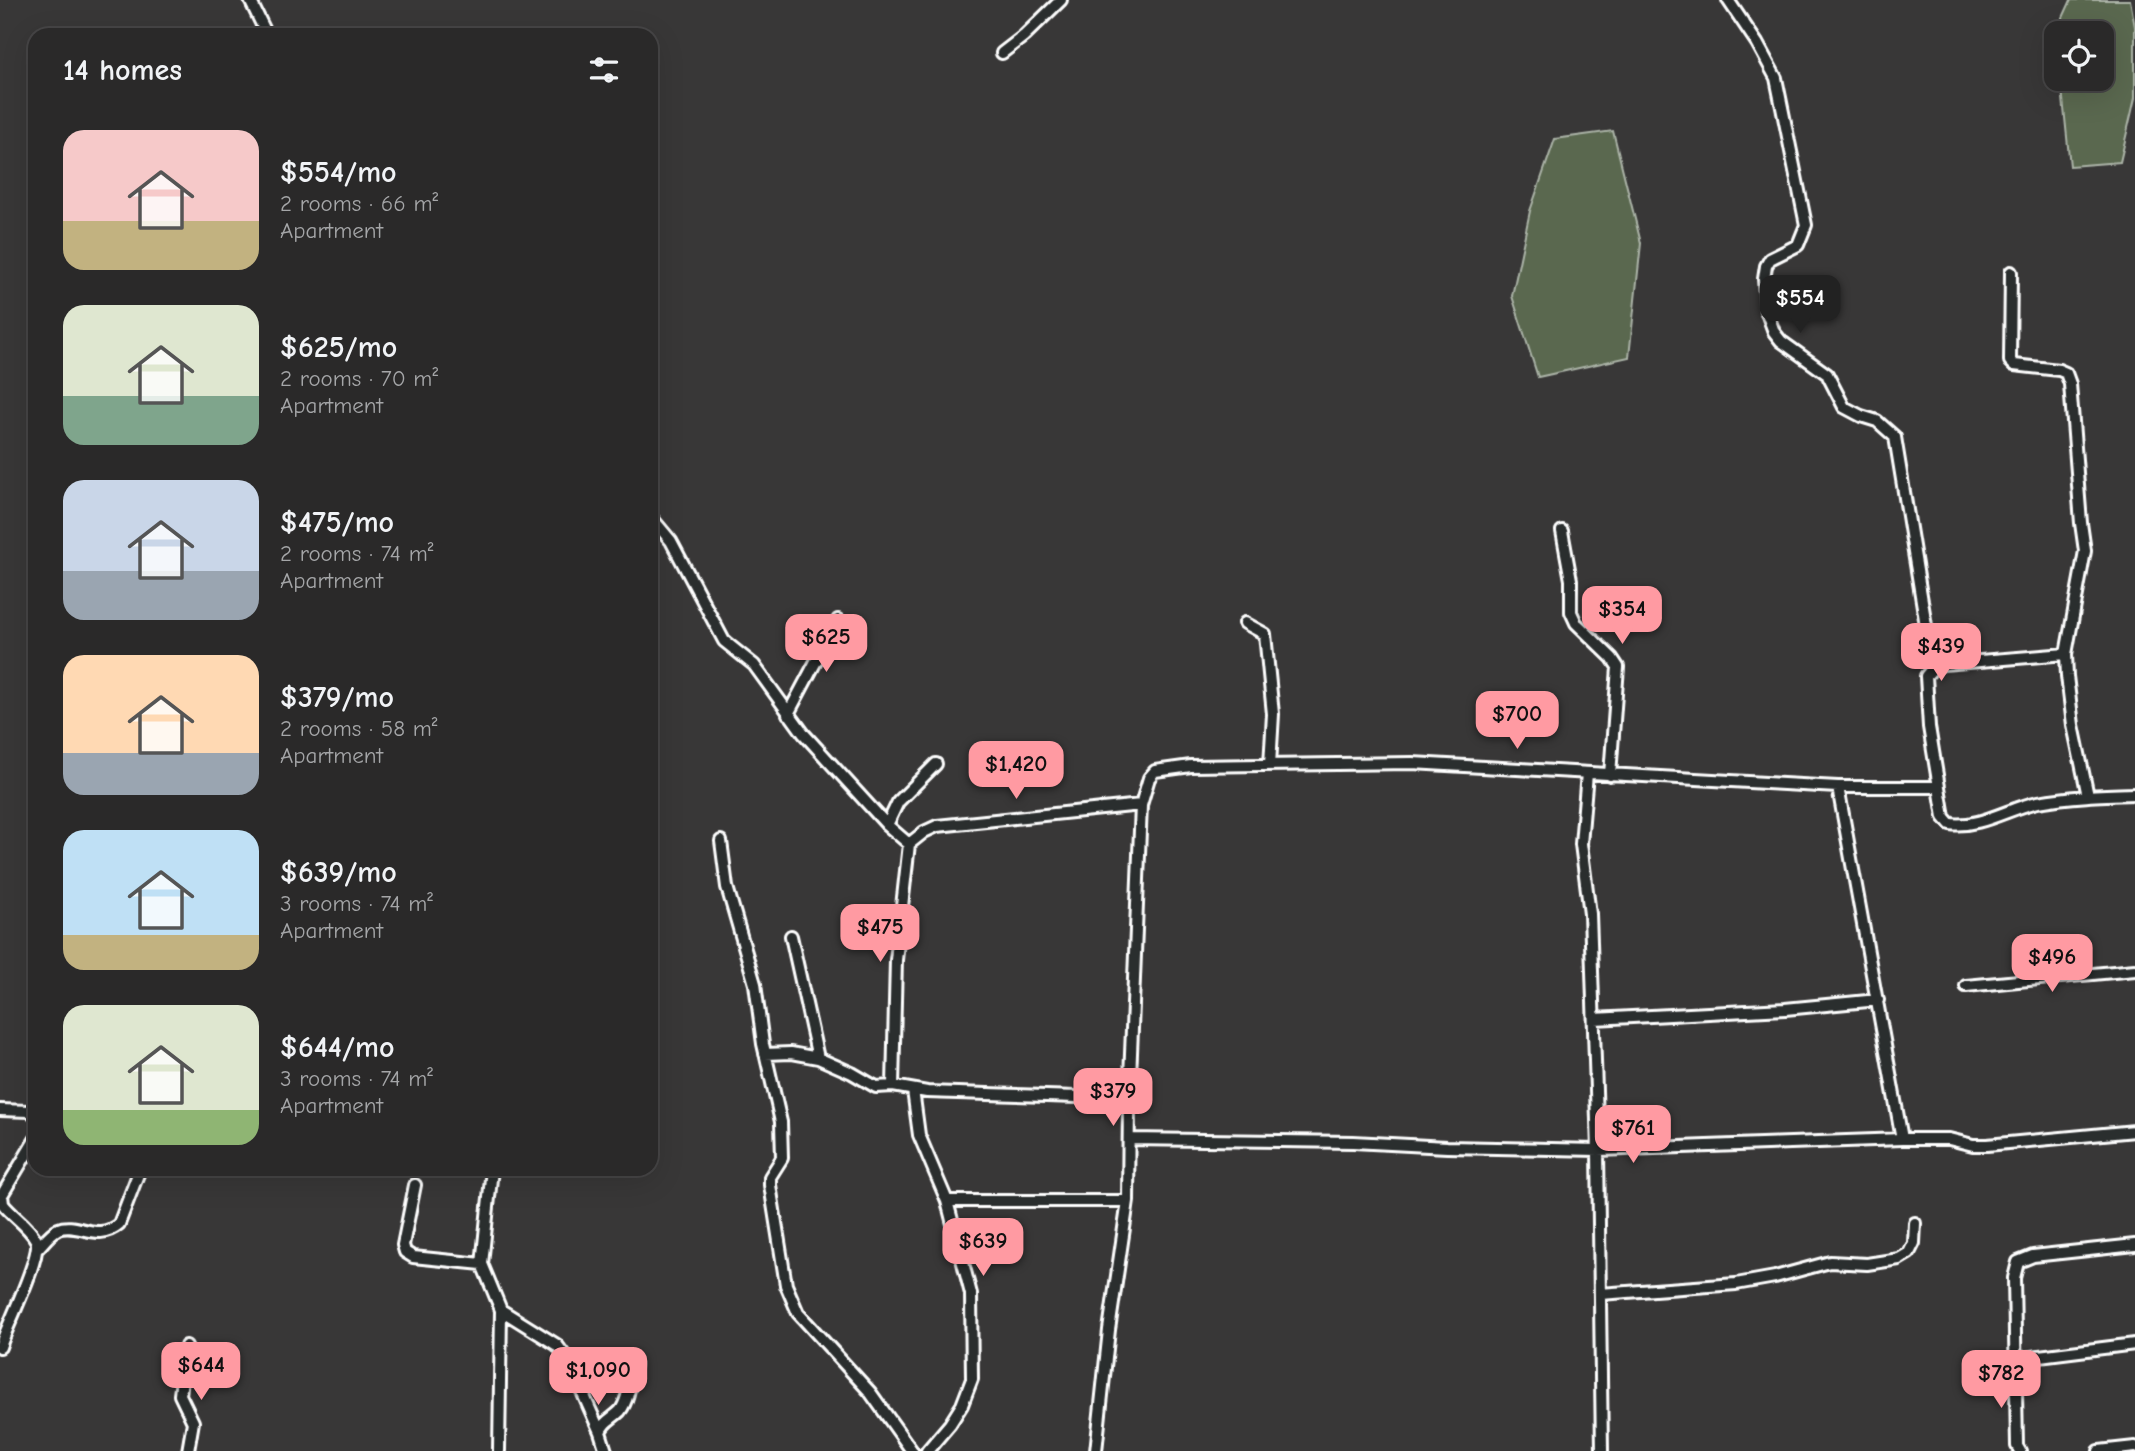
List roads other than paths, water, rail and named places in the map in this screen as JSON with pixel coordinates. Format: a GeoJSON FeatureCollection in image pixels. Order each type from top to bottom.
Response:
{"type":"FeatureCollection","features":[{"type":"Feature","properties":{"kind":"street"},"geometry":{"type":"LineString","coordinates":[[250,0],[264,28]]}},
{"type":"Feature","properties":{"kind":"street"},"geometry":{"type":"LineString","coordinates":[[1002,53],[1061,0]]}},
{"type":"Feature","properties":{"kind":"street"},"geometry":{"type":"LineString","coordinates":[[1728,0],[1757,43],[1776,78],[1806,225],[1798,245],[1770,259],[1766,266],[1766,310],[1774,332],[1781,341],[1826,374],[1844,407],[1877,421],[1895,437],[1933,668]]}},
{"type":"Feature","properties":{"kind":"street"},"geometry":{"type":"LineString","coordinates":[[2011,272],[2010,361],[2014,365],[2059,370],[2066,373],[2070,384],[2085,551],[2066,653],[2073,725],[2088,796]]}},
{"type":"Feature","properties":{"kind":"street"},"geometry":{"type":"LineString","coordinates":[[658,525],[671,541],[724,641],[754,665],[788,714],[887,825],[909,844]]}},
{"type":"Feature","properties":{"kind":"street"},"geometry":{"type":"LineString","coordinates":[[1562,531],[1571,580],[1571,612],[1576,623],[1618,667],[1610,775]]}},
{"type":"Feature","properties":{"kind":"street"},"geometry":{"type":"LineString","coordinates":[[788,714],[838,620]]}},
{"type":"Feature","properties":{"kind":"street"},"geometry":{"type":"LineString","coordinates":[[1245,623],[1265,634],[1267,643],[1267,674],[1273,714],[1270,765]]}},
{"type":"Feature","properties":{"kind":"street"},"geometry":{"type":"LineString","coordinates":[[2066,653],[1956,662],[1933,668],[1926,676],[1925,691],[1944,817],[1950,824],[1958,825],[1973,823],[2035,802],[2135,794]]}},
{"type":"Feature","properties":{"kind":"street"},"geometry":{"type":"LineString","coordinates":[[1096,1451],[1109,1330],[1128,1201],[1129,1103],[1141,805],[1149,778],[1155,771],[1180,766],[1412,762],[1838,787],[1938,787]]}},
{"type":"Feature","properties":{"kind":"street"},"geometry":{"type":"LineString","coordinates":[[887,825],[898,802],[936,764]]}},
{"type":"Feature","properties":{"kind":"street"},"geometry":{"type":"LineString","coordinates":[[1587,773],[1581,844],[1590,914],[1594,1019],[1602,1451]]}},
{"type":"Feature","properties":{"kind":"street"},"geometry":{"type":"LineString","coordinates":[[1838,787],[1902,1139]]}},
{"type":"Feature","properties":{"kind":"street"},"geometry":{"type":"LineString","coordinates":[[892,1086],[896,960],[909,844],[937,826],[1141,805]]}},
{"type":"Feature","properties":{"kind":"street"},"geometry":{"type":"LineString","coordinates":[[721,841],[727,887],[755,984],[765,1054],[781,1122],[782,1158],[770,1177],[770,1185],[786,1285],[799,1313],[870,1392],[912,1451]]}},
{"type":"Feature","properties":{"kind":"street"},"geometry":{"type":"LineString","coordinates":[[791,936],[818,1058]]}},
{"type":"Feature","properties":{"kind":"street"},"geometry":{"type":"LineString","coordinates":[[1966,986],[2135,970]]}},
{"type":"Feature","properties":{"kind":"street"},"geometry":{"type":"LineString","coordinates":[[1594,1019],[1785,1009],[1878,1000]]}},
{"type":"Feature","properties":{"kind":"street"},"geometry":{"type":"LineString","coordinates":[[765,1054],[791,1053],[818,1058],[876,1087],[892,1086],[927,1093],[1077,1097],[1129,1103]]}},
{"type":"Feature","properties":{"kind":"street"},"geometry":{"type":"LineString","coordinates":[[913,1090],[919,1135],[947,1200],[971,1294],[972,1379],[962,1405],[927,1451]]}},
{"type":"Feature","properties":{"kind":"street"},"geometry":{"type":"LineString","coordinates":[[0,1111],[28,1111]]}},
{"type":"Feature","properties":{"kind":"street"},"geometry":{"type":"LineString","coordinates":[[1129,1139],[1353,1142],[1598,1150],[1902,1139],[1949,1139],[1973,1145],[1987,1145],[2135,1131]]}},
{"type":"Feature","properties":{"kind":"street"},"geometry":{"type":"LineString","coordinates":[[0,1347],[37,1249],[37,1241],[3,1204],[2,1195],[28,1152]]}},
{"type":"Feature","properties":{"kind":"street"},"geometry":{"type":"LineString","coordinates":[[37,1249],[51,1234],[63,1228],[93,1232],[108,1232],[114,1228],[119,1224],[137,1176]]}},
{"type":"Feature","properties":{"kind":"street"},"geometry":{"type":"LineString","coordinates":[[491,1176],[482,1264],[501,1310],[499,1451]]}},
{"type":"Feature","properties":{"kind":"street"},"geometry":{"type":"LineString","coordinates":[[415,1185],[403,1245],[405,1252],[412,1257],[482,1264]]}},
{"type":"Feature","properties":{"kind":"street"},"geometry":{"type":"LineString","coordinates":[[947,1200],[1128,1201]]}},
{"type":"Feature","properties":{"kind":"street"},"geometry":{"type":"LineString","coordinates":[[1600,1294],[1736,1284],[1830,1262],[1867,1264],[1899,1259],[1909,1253],[1914,1243],[1915,1223]]}},
{"type":"Feature","properties":{"kind":"street"},"geometry":{"type":"LineString","coordinates":[[2020,1451],[2017,1446],[2014,1278],[2018,1262],[2033,1256],[2135,1245]]}},
{"type":"Feature","properties":{"kind":"street"},"geometry":{"type":"LineString","coordinates":[[501,1310],[557,1345],[568,1360],[606,1451]]}},
{"type":"Feature","properties":{"kind":"street"},"geometry":{"type":"LineString","coordinates":[[2015,1359],[2135,1344]]}},
{"type":"Feature","properties":{"kind":"street"},"geometry":{"type":"LineString","coordinates":[[186,1346],[180,1395],[181,1402],[193,1422],[188,1451]]}},
{"type":"Feature","properties":{"kind":"street"},"geometry":{"type":"LineString","coordinates":[[600,1432],[603,1424],[620,1410],[625,1402],[634,1365]]}},
{"type":"Feature","properties":{"kind":"street"},"geometry":{"type":"LineString","coordinates":[[2099,1451],[2135,1447]]}}]}
